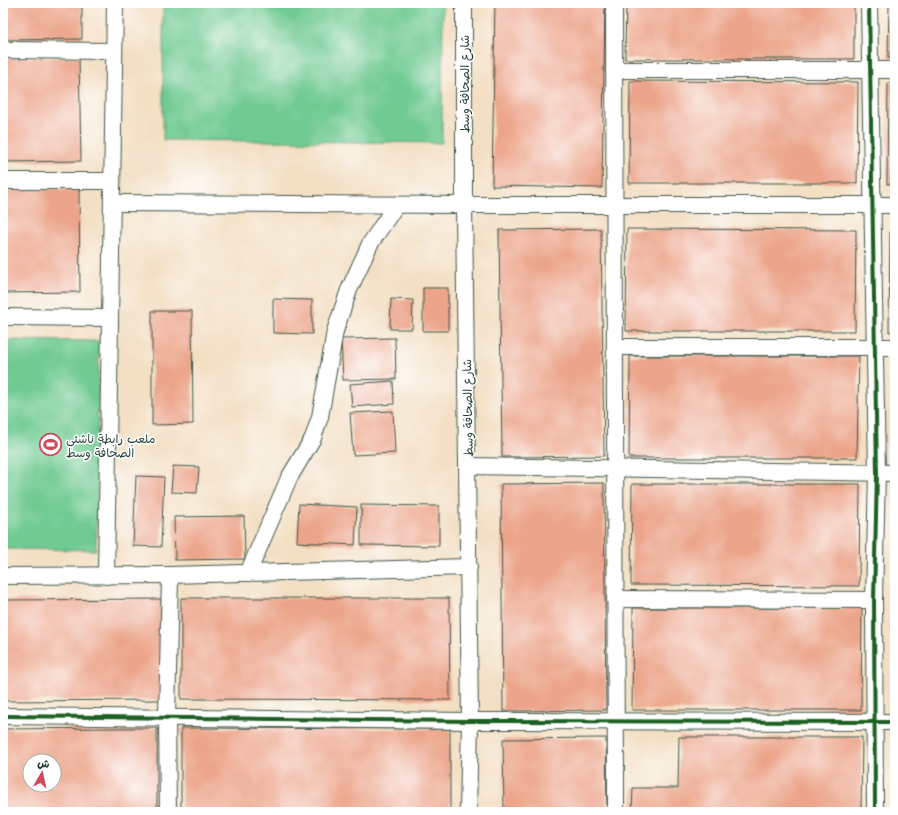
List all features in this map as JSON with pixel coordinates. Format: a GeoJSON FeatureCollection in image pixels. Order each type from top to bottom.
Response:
{"type":"FeatureCollection","features":[{"type":"Feature","properties":{"kind":"street"},"geometry":{"type":"LineString","coordinates":[[106,576],[115,3]]}},
{"type":"Feature","properties":{"kind":"street","name":"شارع الصحافة وسط"},"geometry":{"type":"LineString","coordinates":[[464,3],[464,205],[470,721],[468,812]]}},
{"type":"Feature","properties":{"kind":"street"},"geometry":{"type":"LineString","coordinates":[[614,3],[616,812]]}},
{"type":"Feature","properties":{"kind":"street"},"geometry":{"type":"LineString","coordinates":[[869,3],[877,473],[874,600],[875,812]]}},
{"type":"Feature","properties":{"kind":"street"},"geometry":{"type":"LineString","coordinates":[[3,50],[114,51]]}},
{"type":"Feature","properties":{"kind":"street"},"geometry":{"type":"LineString","coordinates":[[614,70],[895,70]]}},
{"type":"Feature","properties":{"kind":"street"},"geometry":{"type":"LineString","coordinates":[[3,181],[112,181]]}},
{"type":"Feature","properties":{"kind":"street"},"geometry":{"type":"LineString","coordinates":[[112,203],[396,205],[895,205]]}},
{"type":"Feature","properties":{"kind":"street"},"geometry":{"type":"LineString","coordinates":[[248,573],[289,478],[313,438],[320,417],[335,331],[348,290],[370,244],[396,205]]}},
{"type":"Feature","properties":{"kind":"street"},"geometry":{"type":"LineString","coordinates":[[3,317],[110,318]]}},
{"type":"Feature","properties":{"kind":"street"},"geometry":{"type":"LineString","coordinates":[[615,347],[895,347]]}},
{"type":"Feature","properties":{"kind":"street"},"geometry":{"type":"LineString","coordinates":[[468,466],[895,473]]}},
{"type":"Feature","properties":{"kind":"street"},"geometry":{"type":"LineString","coordinates":[[3,576],[170,575],[469,567]]}},
{"type":"Feature","properties":{"kind":"street"},"geometry":{"type":"LineString","coordinates":[[168,812],[167,718],[170,575]]}},
{"type":"Feature","properties":{"kind":"street"},"geometry":{"type":"LineString","coordinates":[[615,599],[874,600]]}},
{"type":"Feature","properties":{"kind":"street"},"geometry":{"type":"LineString","coordinates":[[3,716],[470,721],[895,722]]}},
{"type":"Feature","properties":{"kind":"green space"},"geometry":{"type":"Polygon","coordinates":[[[163,3],[443,3],[442,143],[163,140],[163,3]]]}},
{"type":"Feature","properties":{"kind":"green space","name":"ملعب رابطة ناشئي الصحافة وسط"},"geometry":{"type":"Polygon","coordinates":[[[3,340],[99,341],[96,550],[3,549],[3,340]]]}},
{"type":"Feature","properties":{"kind":"building"},"geometry":{"type":"Polygon","coordinates":[[[3,3],[82,3],[82,39],[3,40],[3,3]]]}},
{"type":"Feature","properties":{"kind":"building"},"geometry":{"type":"Polygon","coordinates":[[[495,3],[605,3],[602,188],[492,186],[495,3]]]}},
{"type":"Feature","properties":{"kind":"building"},"geometry":{"type":"Polygon","coordinates":[[[626,3],[854,3],[854,59],[625,59],[626,3]]]}},
{"type":"Feature","properties":{"kind":"building"},"geometry":{"type":"Polygon","coordinates":[[[889,3],[895,3],[895,58],[888,58],[889,3]]]}},
{"type":"Feature","properties":{"kind":"building"},"geometry":{"type":"Polygon","coordinates":[[[79,57],[81,161],[3,162],[3,58],[79,57]]]}},
{"type":"Feature","properties":{"kind":"building"},"geometry":{"type":"Polygon","coordinates":[[[630,81],[858,82],[857,183],[629,183],[630,81]]]}},
{"type":"Feature","properties":{"kind":"building"},"geometry":{"type":"Polygon","coordinates":[[[888,83],[895,83],[895,184],[887,184],[888,83]]]}},
{"type":"Feature","properties":{"kind":"building"},"geometry":{"type":"Polygon","coordinates":[[[3,189],[79,189],[80,292],[3,293],[3,189]]]}},
{"type":"Feature","properties":{"kind":"building"},"geometry":{"type":"Polygon","coordinates":[[[601,229],[604,456],[502,457],[499,230],[601,229]]]}},
{"type":"Feature","properties":{"kind":"building"},"geometry":{"type":"Polygon","coordinates":[[[627,229],[856,230],[855,331],[626,331],[627,229]]]}},
{"type":"Feature","properties":{"kind":"building"},"geometry":{"type":"Polygon","coordinates":[[[890,230],[895,230],[895,332],[889,332],[890,230]]]}},
{"type":"Feature","properties":{"kind":"building"},"geometry":{"type":"Polygon","coordinates":[[[423,288],[448,288],[448,331],[423,331],[423,288]]]}},
{"type":"Feature","properties":{"kind":"building"},"geometry":{"type":"Polygon","coordinates":[[[273,299],[312,300],[312,334],[273,333],[273,299]]]}},
{"type":"Feature","properties":{"kind":"building"},"geometry":{"type":"Polygon","coordinates":[[[391,299],[413,300],[412,329],[390,329],[391,299]]]}},
{"type":"Feature","properties":{"kind":"building"},"geometry":{"type":"Polygon","coordinates":[[[152,311],[192,311],[193,424],[152,425],[152,311]]]}},
{"type":"Feature","properties":{"kind":"building"},"geometry":{"type":"Polygon","coordinates":[[[395,338],[396,379],[343,380],[341,339],[395,338]]]}},
{"type":"Feature","properties":{"kind":"building"},"geometry":{"type":"Polygon","coordinates":[[[630,356],[859,356],[857,458],[629,458],[630,356]]]}},
{"type":"Feature","properties":{"kind":"building"},"geometry":{"type":"Polygon","coordinates":[[[893,356],[895,356],[895,457],[892,457],[893,356]]]}},
{"type":"Feature","properties":{"kind":"building"},"geometry":{"type":"Polygon","coordinates":[[[393,381],[394,404],[352,407],[350,384],[393,381]]]}},
{"type":"Feature","properties":{"kind":"building"},"geometry":{"type":"Polygon","coordinates":[[[393,411],[395,453],[353,455],[350,413],[393,411]]]}},
{"type":"Feature","properties":{"kind":"building"},"geometry":{"type":"Polygon","coordinates":[[[173,466],[199,467],[197,493],[171,492],[173,466]]]}},
{"type":"Feature","properties":{"kind":"building"},"geometry":{"type":"Polygon","coordinates":[[[136,476],[164,477],[161,547],[133,546],[136,476]]]}},
{"type":"Feature","properties":{"kind":"building"},"geometry":{"type":"Polygon","coordinates":[[[604,483],[606,710],[503,711],[501,484],[604,483]]]}},
{"type":"Feature","properties":{"kind":"building"},"geometry":{"type":"Polygon","coordinates":[[[632,484],[860,484],[859,586],[631,585],[632,484]]]}},
{"type":"Feature","properties":{"kind":"building"},"geometry":{"type":"Polygon","coordinates":[[[299,504],[357,507],[355,545],[297,542],[299,504]]]}},
{"type":"Feature","properties":{"kind":"building"},"geometry":{"type":"Polygon","coordinates":[[[361,505],[439,506],[439,546],[361,545],[361,505]]]}},
{"type":"Feature","properties":{"kind":"building"},"geometry":{"type":"Polygon","coordinates":[[[244,516],[245,559],[175,560],[174,517],[244,516]]]}},
{"type":"Feature","properties":{"kind":"building"},"geometry":{"type":"Polygon","coordinates":[[[181,598],[449,598],[450,700],[181,699],[181,598]]]}},
{"type":"Feature","properties":{"kind":"building"},"geometry":{"type":"Polygon","coordinates":[[[161,599],[162,700],[3,701],[3,600],[161,599]]]}},
{"type":"Feature","properties":{"kind":"building"},"geometry":{"type":"Polygon","coordinates":[[[633,608],[862,608],[861,710],[632,710],[633,608]]]}},
{"type":"Feature","properties":{"kind":"building"},"geometry":{"type":"Polygon","coordinates":[[[892,608],[895,608],[895,640],[892,640],[892,608]]]}},
{"type":"Feature","properties":{"kind":"building"},"geometry":{"type":"Polygon","coordinates":[[[893,682],[895,682],[895,708],[893,708],[893,682]]]}},
{"type":"Feature","properties":{"kind":"building"},"geometry":{"type":"Polygon","coordinates":[[[157,728],[157,812],[3,812],[3,729],[157,728]]]}},
{"type":"Feature","properties":{"kind":"building"},"geometry":{"type":"Polygon","coordinates":[[[181,728],[450,729],[450,812],[181,812],[181,728]]]}},
{"type":"Feature","properties":{"kind":"building"},"geometry":{"type":"Polygon","coordinates":[[[679,737],[862,737],[861,812],[632,812],[633,788],[678,788],[679,737]]]}},
{"type":"Feature","properties":{"kind":"building"},"geometry":{"type":"Polygon","coordinates":[[[606,738],[607,812],[504,812],[503,739],[606,738]]]}},
{"type":"Feature","properties":{"kind":"cycle path"},"geometry":{"type":"LineString","coordinates":[[869,3],[877,473],[874,600],[875,812]]}},
{"type":"Feature","properties":{"kind":"cycle path"},"geometry":{"type":"LineString","coordinates":[[3,716],[470,721],[895,722]]}},
{"type":"Feature","properties":{"kind":"place","name":"ملعب رابطة ناشئي الصحافة وسط"},"geometry":{"type":"Point","coordinates":[50,445]}}]}
